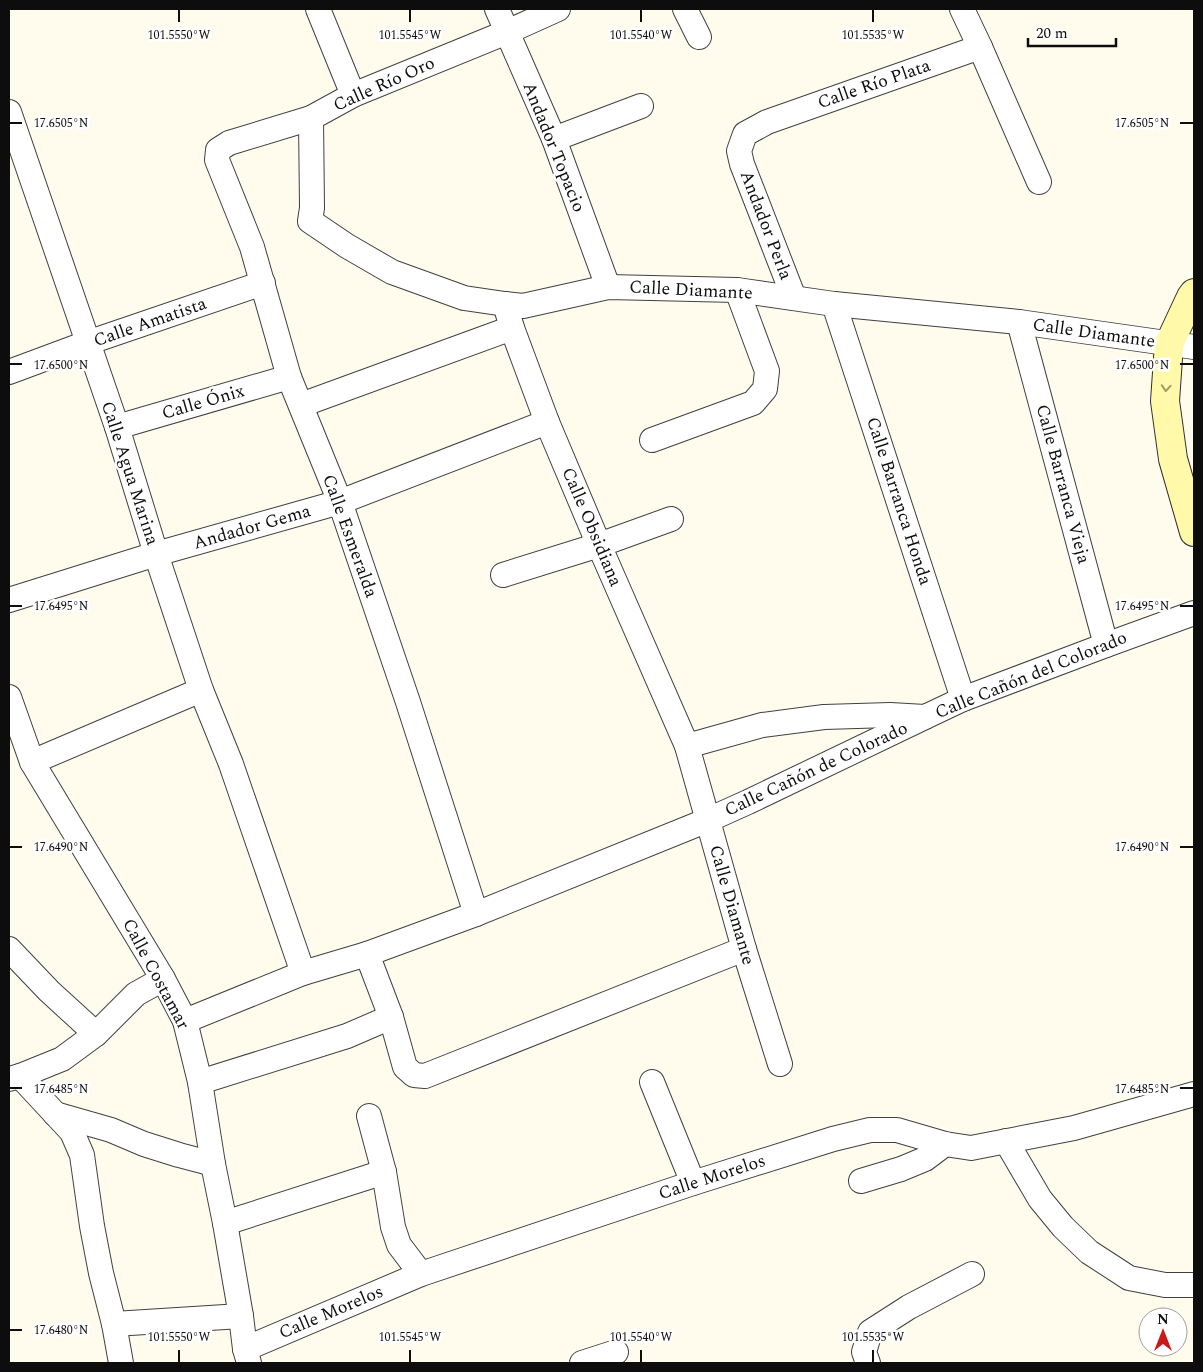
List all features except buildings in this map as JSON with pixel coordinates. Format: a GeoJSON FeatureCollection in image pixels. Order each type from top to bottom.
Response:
{"type":"FeatureCollection","features":[{"type":"Feature","properties":{"kind":"main road"},"geometry":{"type":"LineString","coordinates":[[1194,293],[1191,297],[1182,346],[1165,400],[1173,459],[1194,532]]}},
{"type":"Feature","properties":{"kind":"street"},"geometry":{"type":"LineString","coordinates":[[318,9],[354,94]]}},
{"type":"Feature","properties":{"kind":"street","name":"Andador Topacio"},"geometry":{"type":"LineString","coordinates":[[497,9],[554,139],[608,287]]}},
{"type":"Feature","properties":{"kind":"street","name":"Calle Río Oro"},"geometry":{"type":"LineString","coordinates":[[217,160],[218,150],[228,143],[311,118],[354,94],[507,32],[558,9]]}},
{"type":"Feature","properties":{"kind":"street"},"geometry":{"type":"LineString","coordinates":[[685,9],[699,37]]}},
{"type":"Feature","properties":{"kind":"street"},"geometry":{"type":"LineString","coordinates":[[962,9],[1039,182]]}},
{"type":"Feature","properties":{"kind":"street","name":"Calle Río Plata"},"geometry":{"type":"LineString","coordinates":[[738,150],[744,134],[767,122],[980,47]]}},
{"type":"Feature","properties":{"kind":"street"},"geometry":{"type":"LineString","coordinates":[[554,139],[641,106]]}},
{"type":"Feature","properties":{"kind":"street","name":"Calle Agua Marina"},"geometry":{"type":"LineString","coordinates":[[9,112],[116,427],[201,690],[231,764],[304,973]]}},
{"type":"Feature","properties":{"kind":"street","name":"Calle Diamante"},"geometry":{"type":"LineString","coordinates":[[311,118],[312,208],[310,221],[347,246],[392,272],[464,298],[523,306],[608,287],[737,290],[834,304],[1020,322],[1182,346]]}},
{"type":"Feature","properties":{"kind":"street","name":"Andador Perla"},"geometry":{"type":"LineString","coordinates":[[738,150],[794,298]]}},
{"type":"Feature","properties":{"kind":"street","name":"Calle Esmeralda"},"geometry":{"type":"LineString","coordinates":[[217,160],[252,247],[289,377],[340,502],[408,702],[476,914]]}},
{"type":"Feature","properties":{"kind":"street","name":"Calle Amatista"},"geometry":{"type":"LineString","coordinates":[[9,372],[87,343],[263,283]]}},
{"type":"Feature","properties":{"kind":"street"},"geometry":{"type":"LineString","coordinates":[[652,440],[753,403],[765,390],[767,371],[737,290]]}},
{"type":"Feature","properties":{"kind":"street","name":"Calle Obsidiana"},"geometry":{"type":"LineString","coordinates":[[505,304],[547,422],[687,746]]}},
{"type":"Feature","properties":{"kind":"street","name":"Calle Barranca Honda"},"geometry":{"type":"LineString","coordinates":[[834,304],[964,699]]}},
{"type":"Feature","properties":{"kind":"street","name":"Calle Barranca Vieja"},"geometry":{"type":"LineString","coordinates":[[1020,322],[1106,645]]}},
{"type":"Feature","properties":{"kind":"street"},"geometry":{"type":"LineString","coordinates":[[301,405],[512,328]]}},
{"type":"Feature","properties":{"kind":"street","name":"Calle Ónix"},"geometry":{"type":"LineString","coordinates":[[116,427],[289,377]]}},
{"type":"Feature","properties":{"kind":"street","name":"Andador Gema"},"geometry":{"type":"LineString","coordinates":[[9,600],[156,554],[340,502],[547,422]]}},
{"type":"Feature","properties":{"kind":"street"},"geometry":{"type":"LineString","coordinates":[[503,575],[599,545],[670,519]]}},
{"type":"Feature","properties":{"kind":"street","name":"Calle Cañón del Colorado"},"geometry":{"type":"LineString","coordinates":[[687,746],[762,725],[824,717],[890,715],[925,717],[964,699],[1194,613]]}},
{"type":"Feature","properties":{"kind":"street"},"geometry":{"type":"LineString","coordinates":[[32,762],[201,690]]}},
{"type":"Feature","properties":{"kind":"street","name":"Calle Costamar"},"geometry":{"type":"LineString","coordinates":[[9,698],[32,762],[163,979],[186,1021],[200,1082],[213,1164],[242,1316],[247,1356]]}},
{"type":"Feature","properties":{"kind":"street","name":"Calle Cañón de Colorado"},"geometry":{"type":"LineString","coordinates":[[186,1021],[304,973],[367,954],[476,914],[708,820],[925,717]]}},
{"type":"Feature","properties":{"kind":"street","name":"Calle Diamante"},"geometry":{"type":"LineString","coordinates":[[687,746],[744,949],[780,1064]]}},
{"type":"Feature","properties":{"kind":"street"},"geometry":{"type":"LineString","coordinates":[[9,949],[49,991],[96,1034]]}},
{"type":"Feature","properties":{"kind":"street"},"geometry":{"type":"LineString","coordinates":[[367,954],[391,1018],[405,1067],[414,1075],[425,1076],[744,949]]}},
{"type":"Feature","properties":{"kind":"street"},"geometry":{"type":"LineString","coordinates":[[121,1363],[92,1226],[82,1155],[72,1132],[14,1077],[62,1060],[96,1034],[136,994],[163,979]]}},
{"type":"Feature","properties":{"kind":"street"},"geometry":{"type":"LineString","coordinates":[[200,1082],[348,1036],[391,1018]]}},
{"type":"Feature","properties":{"kind":"street"},"geometry":{"type":"LineString","coordinates":[[652,1082],[693,1183]]}},
{"type":"Feature","properties":{"kind":"street","name":"Calle Morelos"},"geometry":{"type":"LineString","coordinates":[[247,1356],[421,1274],[693,1183],[833,1139],[870,1130],[897,1130],[945,1144],[971,1148],[1074,1128],[1194,1094]]}},
{"type":"Feature","properties":{"kind":"street"},"geometry":{"type":"LineString","coordinates":[[54,1114],[111,1130],[144,1144],[213,1164]]}},
{"type":"Feature","properties":{"kind":"street"},"geometry":{"type":"LineString","coordinates":[[369,1116],[384,1172],[393,1228],[399,1245],[421,1274]]}},
{"type":"Feature","properties":{"kind":"street"},"geometry":{"type":"LineString","coordinates":[[1006,1141],[1040,1199],[1063,1228],[1089,1252],[1129,1278],[1165,1285],[1194,1284]]}},
{"type":"Feature","properties":{"kind":"street"},"geometry":{"type":"LineString","coordinates":[[861,1181],[902,1169],[925,1159],[945,1144]]}},
{"type":"Feature","properties":{"kind":"street"},"geometry":{"type":"LineString","coordinates":[[225,1223],[384,1172]]}},
{"type":"Feature","properties":{"kind":"street"},"geometry":{"type":"LineString","coordinates":[[866,1357],[870,1332],[909,1307],[972,1274]]}},
{"type":"Feature","properties":{"kind":"street"},"geometry":{"type":"LineString","coordinates":[[114,1324],[242,1316]]}},
{"type":"Feature","properties":{"kind":"street"},"geometry":{"type":"LineString","coordinates":[[582,1363],[616,1352]]}}]}
